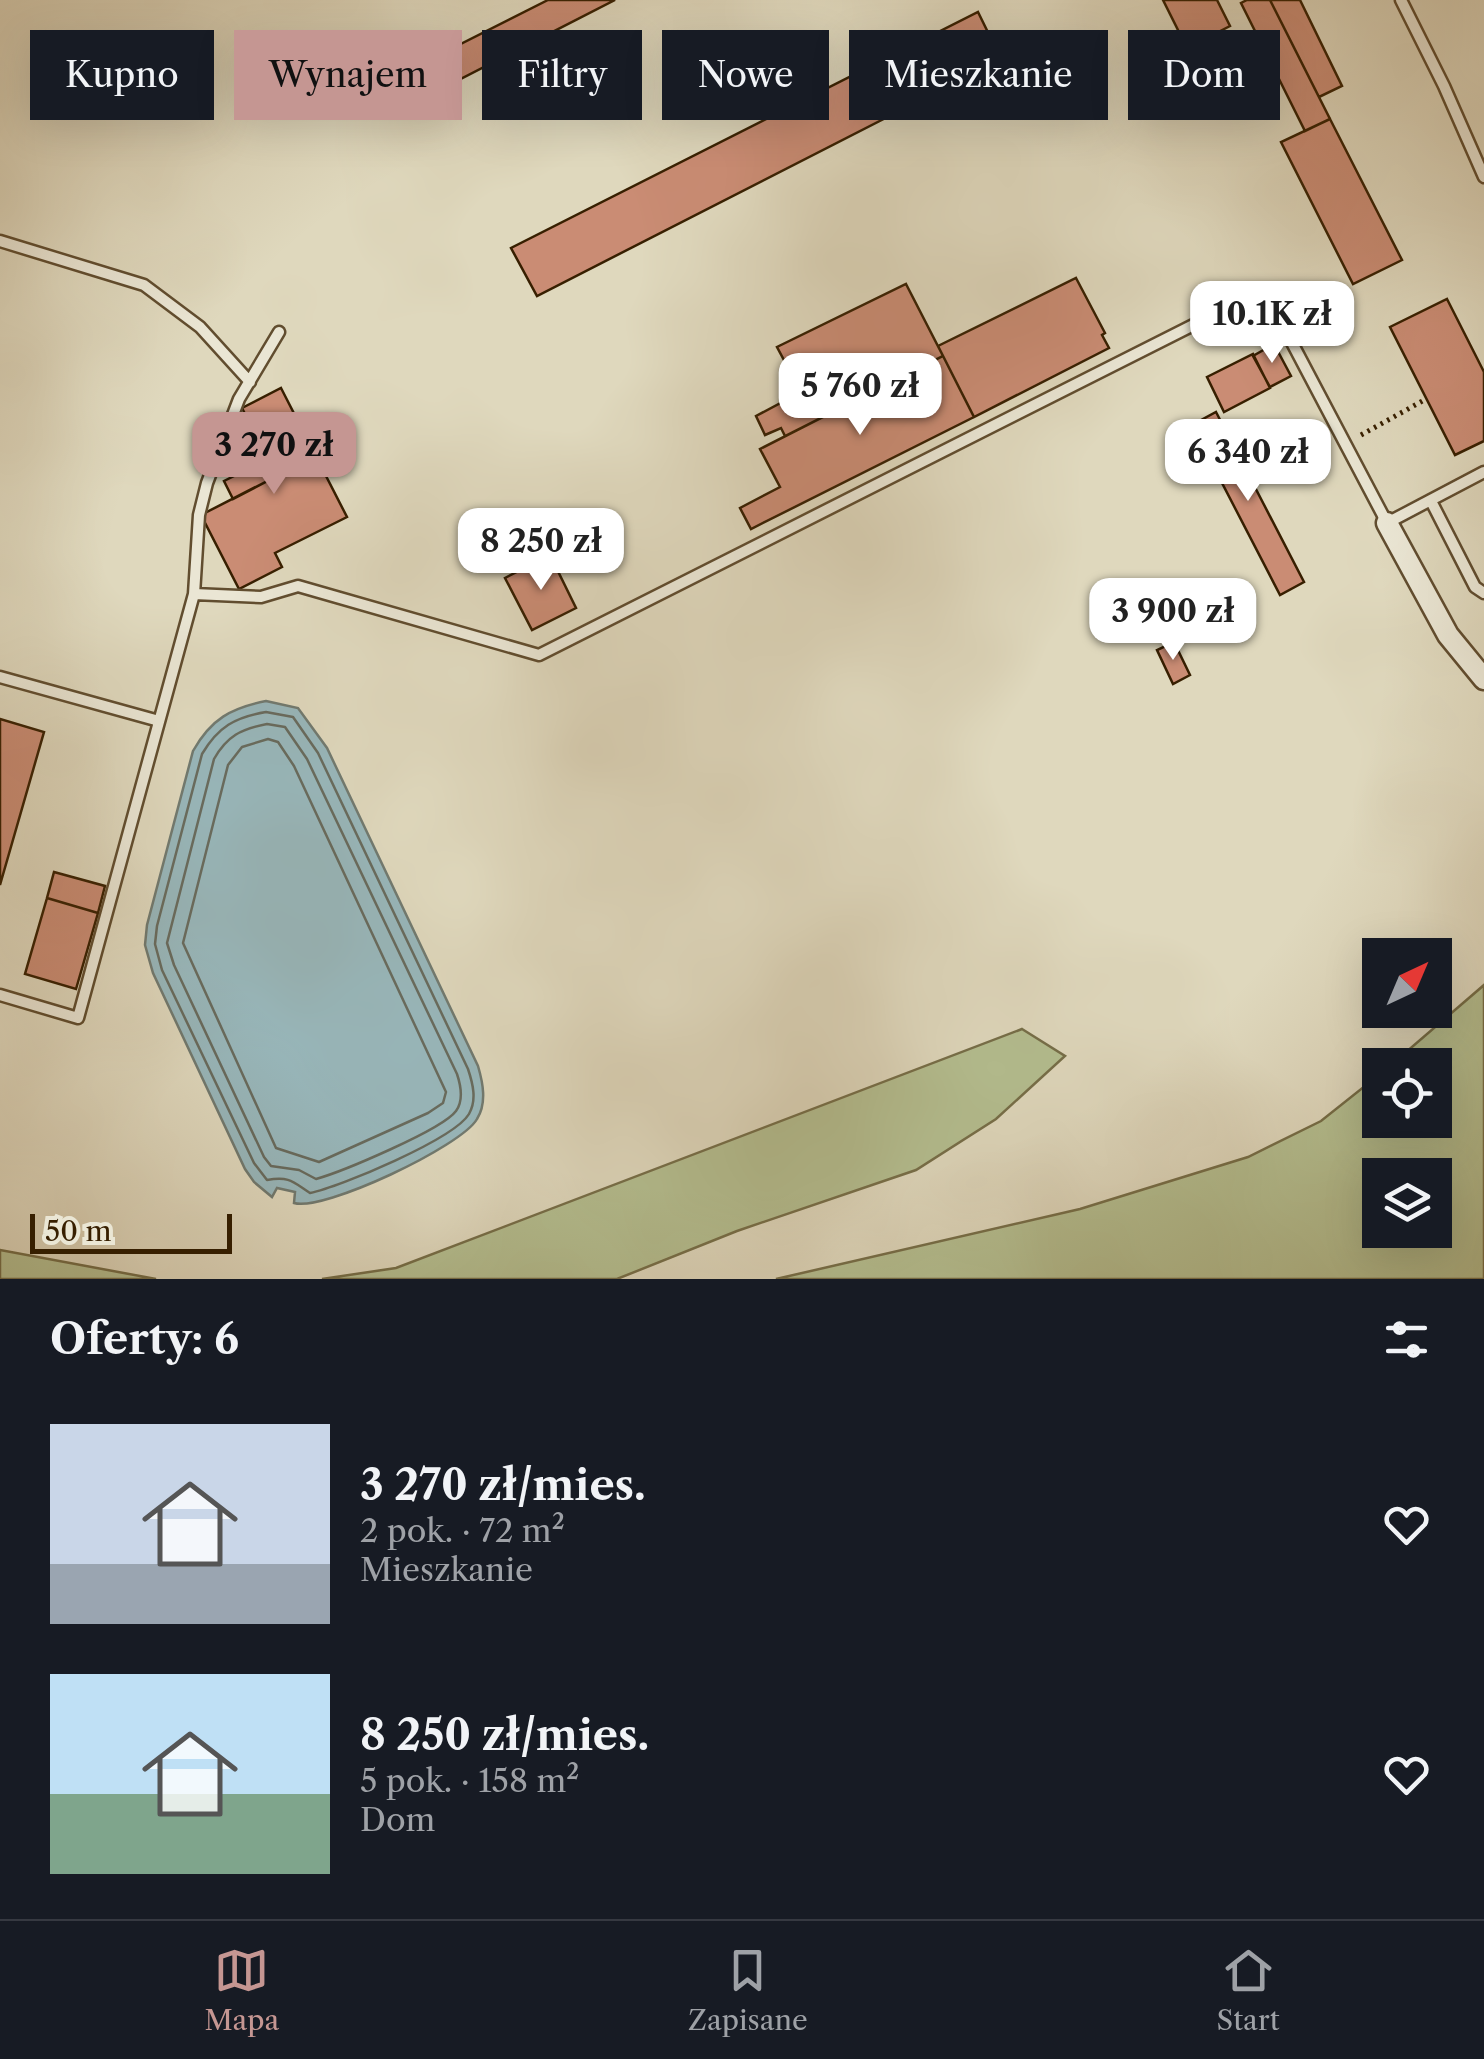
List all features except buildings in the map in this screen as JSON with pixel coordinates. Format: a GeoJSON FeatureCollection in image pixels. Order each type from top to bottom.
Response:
{"type":"FeatureCollection","features":[{"type":"Feature","properties":{"kind":"street"},"geometry":{"type":"LineString","coordinates":[[1387,524],[1448,635],[1484,679]]}},
{"type":"Feature","properties":{"kind":"lane"},"geometry":{"type":"LineString","coordinates":[[1401,0],[1484,177]]}},
{"type":"Feature","properties":{"kind":"lane"},"geometry":{"type":"LineString","coordinates":[[0,241],[144,285],[200,326],[250,382]]}},
{"type":"Feature","properties":{"kind":"lane"},"geometry":{"type":"LineString","coordinates":[[194,594],[261,597],[298,586],[539,655],[1237,303],[1253,301],[1268,307],[1279,318],[1387,524],[1484,472]]}},
{"type":"Feature","properties":{"kind":"lane"},"geometry":{"type":"LineString","coordinates":[[0,995],[78,1018],[194,594],[199,515],[206,482],[240,399],[279,332]]}},
{"type":"Feature","properties":{"kind":"lane"},"geometry":{"type":"LineString","coordinates":[[1430,501],[1476,586],[1484,593]]}},
{"type":"Feature","properties":{"kind":"lane"},"geometry":{"type":"LineString","coordinates":[[0,677],[159,721]]}},
{"type":"Feature","properties":{"kind":"path"},"geometry":{"type":"LineString","coordinates":[[1345,443],[1426,399]]}},
{"type":"Feature","properties":{"kind":"green space"},"geometry":{"type":"Polygon","coordinates":[[[1484,985],[1484,1279],[776,1279],[1080,1209],[1248,1157],[1321,1121],[1362,1088],[1362,1138],[1452,1138],[1452,1048],[1411,1048],[1434,1028],[1452,1028],[1452,1013],[1484,985]]]}},
{"type":"Feature","properties":{"kind":"green space"},"geometry":{"type":"Polygon","coordinates":[[[1022,1029],[1065,1056],[996,1119],[916,1170],[737,1231],[617,1279],[322,1279],[396,1268],[1022,1029]]]}},
{"type":"Feature","properties":{"kind":"green space"},"geometry":{"type":"Polygon","coordinates":[[[0,1250],[156,1279],[0,1279],[0,1250]]]}},
{"type":"Feature","properties":{"kind":"water"},"geometry":{"type":"Polygon","coordinates":[[[266,701],[298,708],[327,748],[478,1066],[483,1093],[477,1119],[446,1145],[361,1187],[310,1203],[294,1203],[295,1192],[277,1188],[272,1197],[245,1169],[153,973],[145,945],[193,751],[223,717],[266,701]]]}}]}
